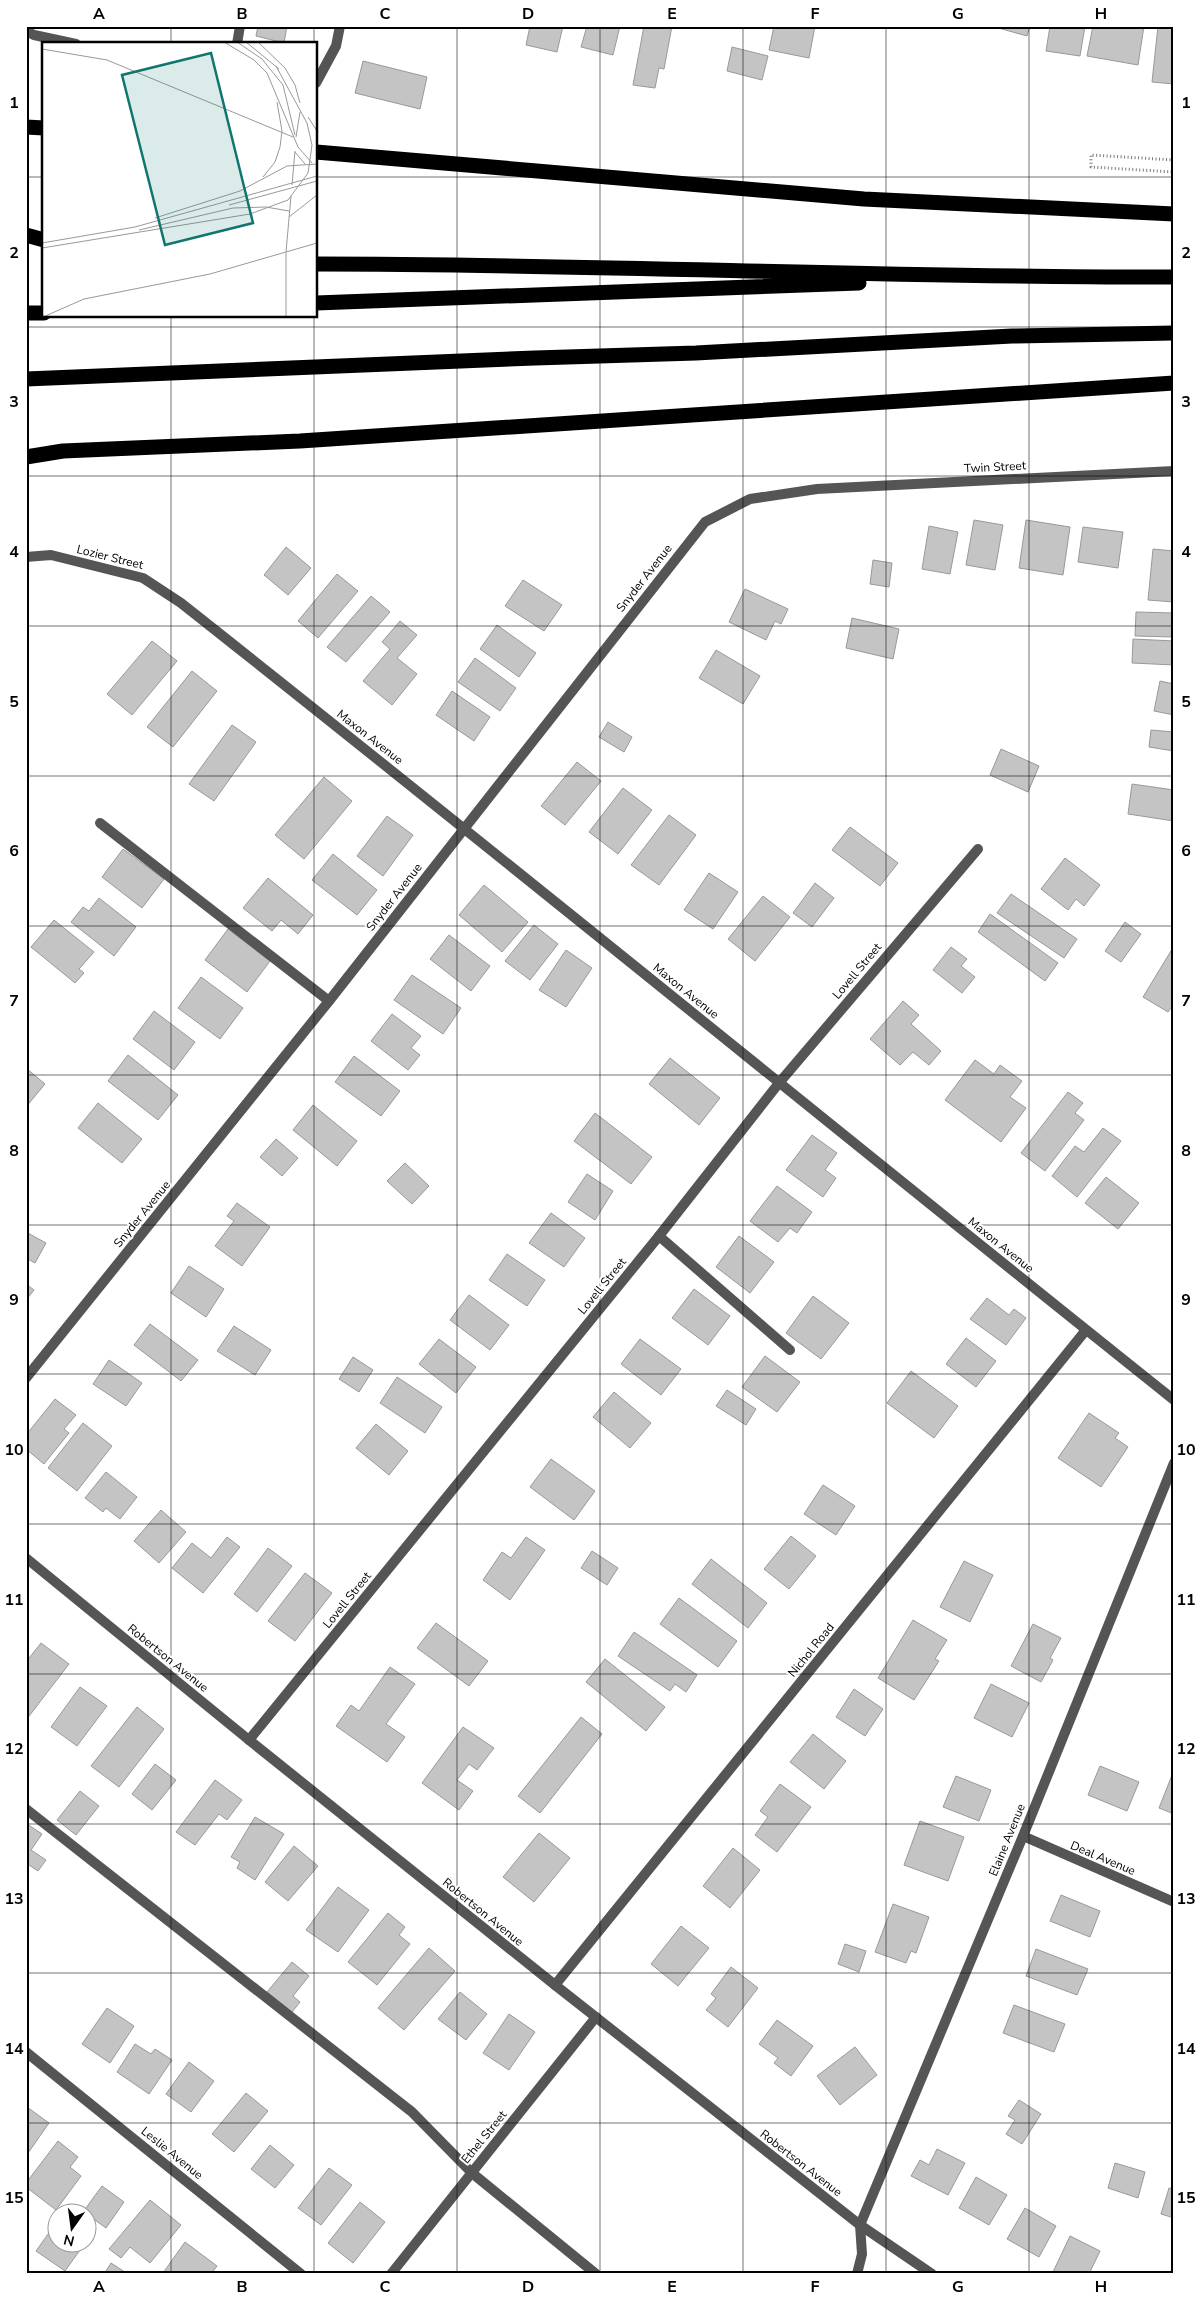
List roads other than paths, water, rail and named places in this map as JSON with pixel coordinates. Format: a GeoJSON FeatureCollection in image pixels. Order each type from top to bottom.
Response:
{"type":"FeatureCollection","features":[{"type":"Feature","properties":{"kind":"highway"},"geometry":{"type":"LineString","coordinates":[[26,127],[42,128]]}},
{"type":"Feature","properties":{"kind":"highway"},"geometry":{"type":"LineString","coordinates":[[318,152],[864,199],[1174,214]]}},
{"type":"Feature","properties":{"kind":"highway"},"geometry":{"type":"LineString","coordinates":[[26,235],[42,239]]}},
{"type":"Feature","properties":{"kind":"highway"},"geometry":{"type":"LineString","coordinates":[[318,264],[482,264],[1006,278]]}},
{"type":"Feature","properties":{"kind":"highway"},"geometry":{"type":"LineString","coordinates":[[318,303],[1006,278],[1174,277]]}},
{"type":"Feature","properties":{"kind":"highway"},"geometry":{"type":"LineString","coordinates":[[26,313],[42,312]]}},
{"type":"Feature","properties":{"kind":"highway"},"geometry":{"type":"LineString","coordinates":[[26,379],[696,353],[1012,336],[1174,333]]}},
{"type":"Feature","properties":{"kind":"highway"},"geometry":{"type":"LineString","coordinates":[[26,457],[63,451],[300,442],[1174,383]]}},
{"type":"Feature","properties":{"kind":"street"},"geometry":{"type":"LineString","coordinates":[[237,42],[240,26]]}},
{"type":"Feature","properties":{"kind":"street"},"geometry":{"type":"LineString","coordinates":[[318,79],[336,46],[340,26]]}},
{"type":"Feature","properties":{"kind":"street"},"geometry":{"type":"LineString","coordinates":[[26,31],[34,35],[67,42]]}},
{"type":"Feature","properties":{"kind":"street","name":"Twin Street"},"geometry":{"type":"LineString","coordinates":[[817,489],[1174,471]]}},
{"type":"Feature","properties":{"kind":"street","name":"Snyder Avenue"},"geometry":{"type":"LineString","coordinates":[[26,1378],[329,1001],[705,522],[750,499],[817,489]]}},
{"type":"Feature","properties":{"kind":"street","name":"Lozier Street"},"geometry":{"type":"LineString","coordinates":[[26,557],[50,555],[143,578],[181,603]]}},
{"type":"Feature","properties":{"kind":"street","name":"Maxon Avenue"},"geometry":{"type":"LineString","coordinates":[[181,603],[465,827],[779,1083],[1174,1400]]}},
{"type":"Feature","properties":{"kind":"street"},"geometry":{"type":"LineString","coordinates":[[100,823],[329,1001]]}},
{"type":"Feature","properties":{"kind":"street","name":"Lovell Street"},"geometry":{"type":"LineString","coordinates":[[249,1740],[659,1236],[779,1083],[978,849]]}},
{"type":"Feature","properties":{"kind":"street"},"geometry":{"type":"LineString","coordinates":[[659,1236],[790,1350]]}},
{"type":"Feature","properties":{"kind":"street","name":"Nichol Road"},"geometry":{"type":"LineString","coordinates":[[555,1985],[1086,1330]]}},
{"type":"Feature","properties":{"kind":"street","name":"Elaine Avenue"},"geometry":{"type":"LineString","coordinates":[[860,2225],[1023,1836],[1174,1463]]}},
{"type":"Feature","properties":{"kind":"street","name":"Robertson Avenue"},"geometry":{"type":"LineString","coordinates":[[26,1558],[249,1740],[555,1985],[860,2225],[932,2274]]}},
{"type":"Feature","properties":{"kind":"street"},"geometry":{"type":"LineString","coordinates":[[26,1809],[412,2112],[472,2172],[596,2274]]}},
{"type":"Feature","properties":{"kind":"street","name":"Deal Avenue"},"geometry":{"type":"LineString","coordinates":[[1023,1836],[1174,1902]]}},
{"type":"Feature","properties":{"kind":"street","name":"Ethel Street"},"geometry":{"type":"LineString","coordinates":[[391,2274],[596,2017]]}},
{"type":"Feature","properties":{"kind":"street","name":"Leslie Avenue"},"geometry":{"type":"LineString","coordinates":[[26,2052],[301,2274]]}},
{"type":"Feature","properties":{"kind":"street"},"geometry":{"type":"LineString","coordinates":[[857,2274],[862,2254],[860,2225]]}}]}
